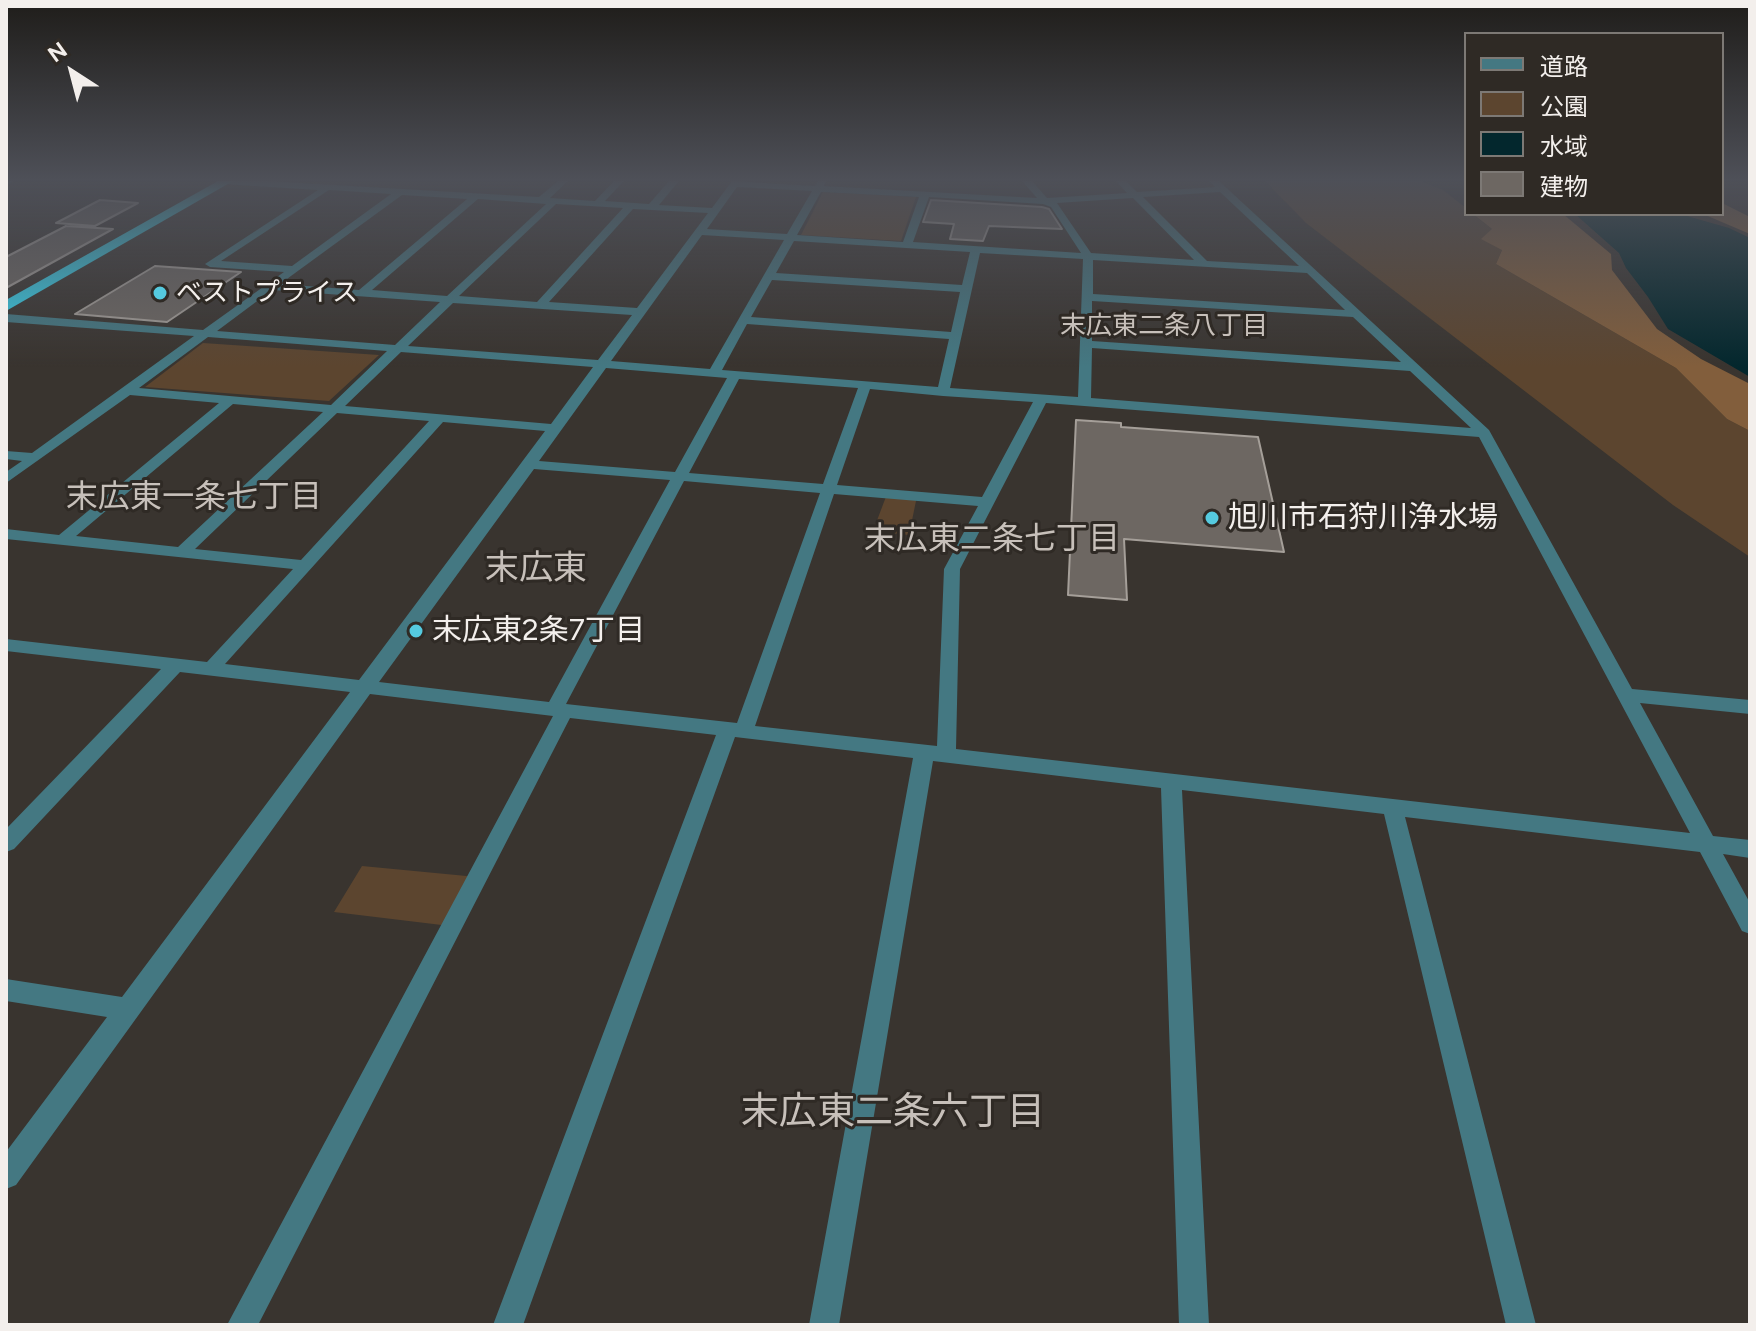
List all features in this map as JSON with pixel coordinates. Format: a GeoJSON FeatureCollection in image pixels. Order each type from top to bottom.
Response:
{"type":"FeatureCollection","features":[{"type":"Feature","properties":{"kind":"highway"},"geometry":{"type":"LineString","coordinates":[[6,306],[116,243]]}},
{"type":"Feature","properties":{"kind":"street"},"geometry":{"type":"LineString","coordinates":[[239,243],[210,264],[295,269]]}},
{"type":"Feature","properties":{"kind":"street"},"geometry":{"type":"LineString","coordinates":[[6,479],[330,243]]}},
{"type":"Feature","properties":{"kind":"street"},"geometry":{"type":"LineString","coordinates":[[362,293],[424,243]]}},
{"type":"Feature","properties":{"kind":"street"},"geometry":{"type":"LineString","coordinates":[[183,551],[505,243]]}},
{"type":"Feature","properties":{"kind":"street"},"geometry":{"type":"LineString","coordinates":[[540,305],[596,243]]}},
{"type":"Feature","properties":{"kind":"street"},"geometry":{"type":"LineString","coordinates":[[6,1175],[691,243]]}},
{"type":"Feature","properties":{"kind":"street"},"geometry":{"type":"LineString","coordinates":[[713,374],[786,243]]}},
{"type":"Feature","properties":{"kind":"street"},"geometry":{"type":"LineString","coordinates":[[892,243],[1307,270]]}},
{"type":"Feature","properties":{"kind":"street"},"geometry":{"type":"LineString","coordinates":[[1079,243],[1088,256],[1084,403]]}},
{"type":"Feature","properties":{"kind":"street"},"geometry":{"type":"LineString","coordinates":[[1183,243],[1203,263]]}},
{"type":"Feature","properties":{"kind":"street"},"geometry":{"type":"LineString","coordinates":[[1279,243],[1484,433],[1750,924]]}},
{"type":"Feature","properties":{"kind":"street"},"geometry":{"type":"LineString","coordinates":[[943,392],[976,249]]}},
{"type":"Feature","properties":{"kind":"street"},"geometry":{"type":"LineString","coordinates":[[768,276],[965,289]]}},
{"type":"Feature","properties":{"kind":"street"},"geometry":{"type":"LineString","coordinates":[[271,287],[640,312]]}},
{"type":"Feature","properties":{"kind":"street"},"geometry":{"type":"LineString","coordinates":[[1087,297],[1356,314]]}},
{"type":"Feature","properties":{"kind":"street"},"geometry":{"type":"LineString","coordinates":[[6,318],[1484,433]]}},
{"type":"Feature","properties":{"kind":"street"},"geometry":{"type":"LineString","coordinates":[[745,320],[955,336]]}},
{"type":"Feature","properties":{"kind":"street"},"geometry":{"type":"LineString","coordinates":[[1084,344],[1413,367]]}},
{"type":"Feature","properties":{"kind":"street"},"geometry":{"type":"LineString","coordinates":[[242,1325],[734,376]]}},
{"type":"Feature","properties":{"kind":"street"},"geometry":{"type":"LineString","coordinates":[[508,1325],[865,386]]}},
{"type":"Feature","properties":{"kind":"street"},"geometry":{"type":"LineString","coordinates":[[129,391],[555,428]]}},
{"type":"Feature","properties":{"kind":"street"},"geometry":{"type":"LineString","coordinates":[[824,1325],[935,754],[952,569],[1041,399]]}},
{"type":"Feature","properties":{"kind":"street"},"geometry":{"type":"LineString","coordinates":[[63,539],[230,400]]}},
{"type":"Feature","properties":{"kind":"street"},"geometry":{"type":"LineString","coordinates":[[210,670],[440,417]]}},
{"type":"Feature","properties":{"kind":"street"},"geometry":{"type":"LineString","coordinates":[[6,455],[35,458]]}},
{"type":"Feature","properties":{"kind":"street"},"geometry":{"type":"LineString","coordinates":[[529,464],[988,502]]}},
{"type":"Feature","properties":{"kind":"street"},"geometry":{"type":"LineString","coordinates":[[6,534],[305,565]]}},
{"type":"Feature","properties":{"kind":"street"},"geometry":{"type":"LineString","coordinates":[[8,647],[1750,849]]}},
{"type":"Feature","properties":{"kind":"street"},"geometry":{"type":"LineString","coordinates":[[6,843],[175,666]]}},
{"type":"Feature","properties":{"kind":"street"},"geometry":{"type":"LineString","coordinates":[[1626,695],[1750,707]]}},
{"type":"Feature","properties":{"kind":"street"},"geometry":{"type":"LineString","coordinates":[[1171,781],[1194,1325]]}},
{"type":"Feature","properties":{"kind":"street"},"geometry":{"type":"LineString","coordinates":[[1393,809],[1521,1325]]}},
{"type":"Feature","properties":{"kind":"street"},"geometry":{"type":"LineString","coordinates":[[6,990],[127,1009]]}},
{"type":"Feature","properties":{"kind":"green space"},"geometry":{"type":"Polygon","coordinates":[[[1332,243],[1499,243],[1502,250],[1496,264],[1676,368],[1727,419],[1750,431],[1750,557],[1673,505],[1332,243]]]}},
{"type":"Feature","properties":{"kind":"green space"},"geometry":{"type":"Polygon","coordinates":[[[203,343],[379,355],[329,401],[145,387],[203,343]]]}},
{"type":"Feature","properties":{"kind":"green space"},"geometry":{"type":"Polygon","coordinates":[[[887,494],[917,496],[909,535],[873,531],[887,494]]]}},
{"type":"Feature","properties":{"kind":"green space"},"geometry":{"type":"Polygon","coordinates":[[[362,866],[477,877],[450,926],[334,912],[362,866]]]}},
{"type":"Feature","properties":{"kind":"shaded area"},"geometry":{"type":"Polygon","coordinates":[[[1489,243],[1598,243],[1611,254],[1612,270],[1657,329],[1701,359],[1750,384],[1750,431],[1727,419],[1676,368],[1496,264],[1502,250],[1489,243]]]}},
{"type":"Feature","properties":{"kind":"water"},"geometry":{"type":"Polygon","coordinates":[[[1608,243],[1750,243],[1750,377],[1668,329],[1619,253],[1608,243]]]}},
{"type":"Feature","properties":{"kind":"building"},"geometry":{"type":"Polygon","coordinates":[[[33,243],[87,243],[6,288],[6,257],[33,243]]]}},
{"type":"Feature","properties":{"kind":"building","name":"ベストプライス"},"geometry":{"type":"Polygon","coordinates":[[[155,266],[241,272],[167,322],[75,314],[155,266]]]}},
{"type":"Feature","properties":{"kind":"building","name":"旭川市石狩川浄水場"},"geometry":{"type":"Polygon","coordinates":[[[1076,420],[1121,423],[1121,427],[1258,437],[1284,552],[1124,539],[1127,600],[1068,595],[1076,420]]]}},
{"type":"Feature","properties":{"kind":"place","name":"ベストプライス"},"geometry":{"type":"Point","coordinates":[160,293]}},
{"type":"Feature","properties":{"kind":"place","name":"旭川市石狩川浄水場"},"geometry":{"type":"Point","coordinates":[1212,518]}},
{"type":"Feature","properties":{"kind":"place","name":"末広東2条7丁目"},"geometry":{"type":"Point","coordinates":[416,631]}},
{"type":"Feature","properties":{"kind":"district","name":"末広東二条八丁目"},"geometry":{"type":"Point","coordinates":[1164,326]}},
{"type":"Feature","properties":{"kind":"district","name":"末広東一条七丁目"},"geometry":{"type":"Point","coordinates":[194,498]}},
{"type":"Feature","properties":{"kind":"district","name":"末広東二条七丁目"},"geometry":{"type":"Point","coordinates":[992,540]}},
{"type":"Feature","properties":{"kind":"district","name":"末広東"},"geometry":{"type":"Point","coordinates":[536,569]}},
{"type":"Feature","properties":{"kind":"district","name":"末広東二条六丁目"},"geometry":{"type":"Point","coordinates":[893,1113]}}]}
